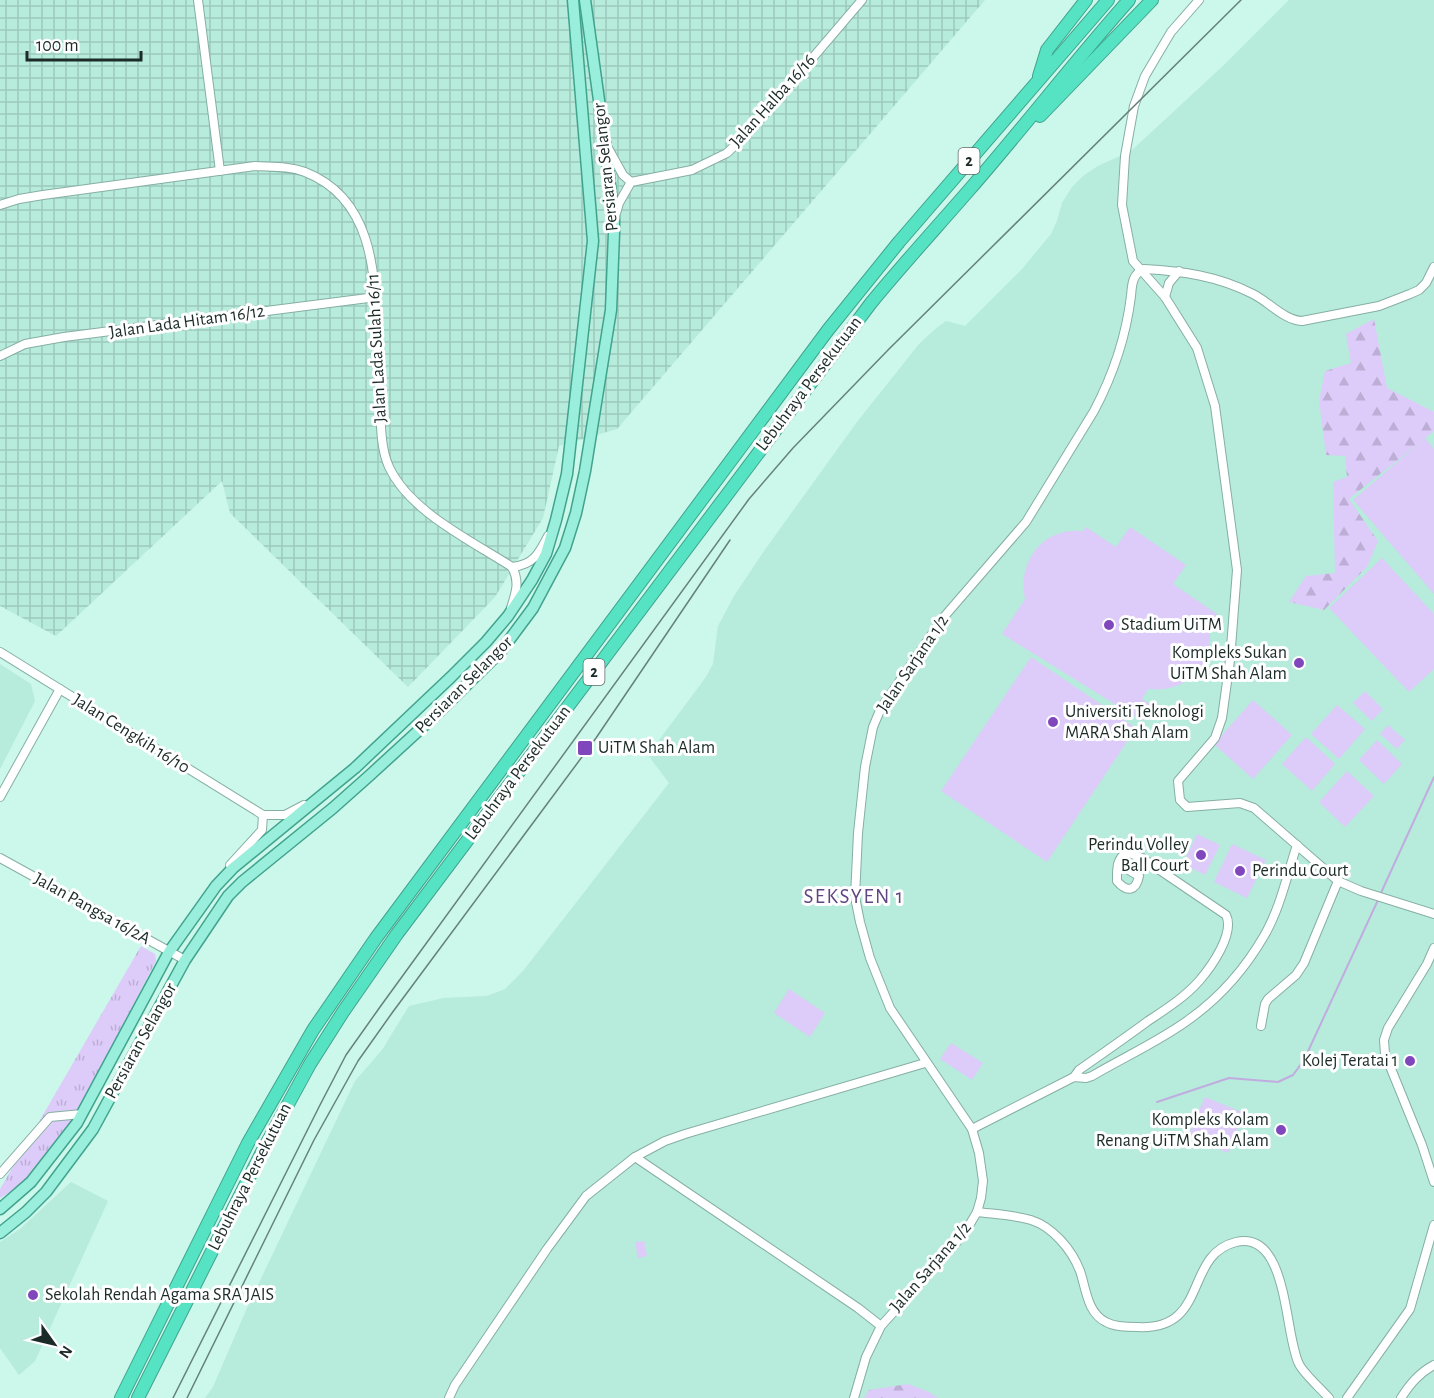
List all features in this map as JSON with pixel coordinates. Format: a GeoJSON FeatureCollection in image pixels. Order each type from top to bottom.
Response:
{"type":"FeatureCollection","features":[{"type":"Feature","properties":{"kind":"highway"},"geometry":{"type":"LineString","coordinates":[[1038,80],[1047,50],[1086,0]]}},
{"type":"Feature","properties":{"kind":"highway","name":"Lebuhraya Persekutuan"},"geometry":{"type":"LineString","coordinates":[[121,1398],[248,1143],[313,1030],[376,938],[828,330],[899,242],[1108,0]]}},
{"type":"Feature","properties":{"kind":"highway","name":"Lebuhraya Persekutuan"},"geometry":{"type":"LineString","coordinates":[[138,1398],[263,1150],[310,1064],[343,1012],[398,934],[857,321],[1128,0]]}},
{"type":"Feature","properties":{"kind":"highway"},"geometry":{"type":"LineString","coordinates":[[970,189],[1152,0]]}},
{"type":"Feature","properties":{"kind":"main road","name":"Persiaran Selangor"},"geometry":{"type":"LineString","coordinates":[[0,1209],[31,1182],[82,1114],[169,952],[216,886],[233,868],[328,790],[486,642],[508,616],[546,554],[567,474],[593,241],[573,0]]}},
{"type":"Feature","properties":{"kind":"main road","name":"Persiaran Selangor"},"geometry":{"type":"LineString","coordinates":[[0,1233],[46,1192],[93,1128],[185,960],[222,904],[242,882],[333,808],[440,711],[501,651],[533,608],[552,576],[571,530],[585,471],[611,310],[614,219],[585,0]]}},
{"type":"Feature","properties":{"kind":"street"},"geometry":{"type":"LineString","coordinates":[[198,0],[220,171]]}},
{"type":"Feature","properties":{"kind":"street","name":"Jalan Halba 16/16"},"geometry":{"type":"LineString","coordinates":[[631,182],[692,170],[726,153],[752,129],[862,0]]}},
{"type":"Feature","properties":{"kind":"street"},"geometry":{"type":"LineString","coordinates":[[1200,0],[1170,32],[1145,76],[1134,106],[1125,156],[1122,205],[1133,261],[1165,297],[1197,348],[1215,406],[1237,570],[1230,660],[1222,718],[1215,738],[1178,781],[1180,800],[1187,807],[1240,803],[1254,808],[1338,881],[1368,894],[1434,914]]}},
{"type":"Feature","properties":{"kind":"street"},"geometry":{"type":"LineString","coordinates":[[605,143],[623,175],[631,182],[619,203],[614,219]]}},
{"type":"Feature","properties":{"kind":"street","name":"Jalan Lada Sulah 16/11"},"geometry":{"type":"LineString","coordinates":[[0,206],[19,199],[43,195],[255,166],[287,167],[305,172],[334,189],[350,207],[363,229],[372,260],[376,297],[381,433],[390,469],[412,498],[429,513],[512,567]]}},
{"type":"Feature","properties":{"kind":"street"},"geometry":{"type":"LineString","coordinates":[[1140,271],[1144,269],[1179,271],[1232,285],[1253,294],[1290,318],[1302,321],[1379,306],[1410,294],[1426,284],[1434,267]]}},
{"type":"Feature","properties":{"kind":"street","name":"Jalan Sarjana 1/2"},"geometry":{"type":"LineString","coordinates":[[854,1398],[866,1357],[880,1326],[957,1242],[977,1212],[983,1181],[979,1153],[972,1130],[890,1008],[870,958],[855,897],[858,833],[865,767],[873,727],[881,708],[943,618],[1026,522],[1094,411],[1104,393],[1117,357],[1129,313],[1132,281],[1140,271]]}},
{"type":"Feature","properties":{"kind":"street"},"geometry":{"type":"LineString","coordinates":[[1165,297],[1169,283],[1179,271]]}},
{"type":"Feature","properties":{"kind":"street","name":"Jalan Lada Hitam 16/12"},"geometry":{"type":"LineString","coordinates":[[0,356],[25,344],[54,339],[376,297]]}},
{"type":"Feature","properties":{"kind":"street"},"geometry":{"type":"LineString","coordinates":[[508,616],[517,587],[517,576],[512,567],[527,564],[536,558],[556,520]]}},
{"type":"Feature","properties":{"kind":"street","name":"Jalan Cengkih 16/10"},"geometry":{"type":"LineString","coordinates":[[0,652],[263,815]]}},
{"type":"Feature","properties":{"kind":"street"},"geometry":{"type":"LineString","coordinates":[[0,797],[60,689]]}},
{"type":"Feature","properties":{"kind":"street"},"geometry":{"type":"LineString","coordinates":[[216,886],[230,865],[262,830],[263,815],[285,815],[328,790]]}},
{"type":"Feature","properties":{"kind":"street"},"geometry":{"type":"LineString","coordinates":[[1074,1077],[1092,1076],[1190,1020],[1209,1005],[1249,959],[1264,935],[1274,916],[1298,845]]}},
{"type":"Feature","properties":{"kind":"street"},"geometry":{"type":"LineString","coordinates":[[972,1130],[1074,1077],[1079,1070],[1177,1001],[1200,980],[1221,949],[1228,931],[1229,922],[1226,915],[1142,858],[1127,852],[1120,857],[1118,864]]}},
{"type":"Feature","properties":{"kind":"street","name":"Jalan Pangsa 16/2A"},"geometry":{"type":"LineString","coordinates":[[0,858],[185,960]]}},
{"type":"Feature","properties":{"kind":"street"},"geometry":{"type":"LineString","coordinates":[[1261,1026],[1268,999],[1296,975],[1304,963],[1338,881]]}},
{"type":"Feature","properties":{"kind":"street"},"geometry":{"type":"LineString","coordinates":[[1434,948],[1383,1040],[1385,1054],[1422,1145],[1434,1182]]}},
{"type":"Feature","properties":{"kind":"street"},"geometry":{"type":"LineString","coordinates":[[449,1398],[547,1249],[586,1196],[635,1157],[665,1141],[685,1134],[925,1063]]}},
{"type":"Feature","properties":{"kind":"street"},"geometry":{"type":"LineString","coordinates":[[0,1174],[50,1117],[82,1114]]}},
{"type":"Feature","properties":{"kind":"street"},"geometry":{"type":"LineString","coordinates":[[635,1157],[858,1308],[880,1326]]}},
{"type":"Feature","properties":{"kind":"street"},"geometry":{"type":"LineString","coordinates":[[977,1212],[1032,1220],[1062,1239],[1080,1270],[1085,1291],[1094,1312],[1107,1323],[1123,1327],[1143,1328],[1161,1325],[1175,1319],[1187,1305],[1212,1255],[1237,1242],[1252,1242],[1260,1245],[1270,1257],[1282,1288],[1299,1364],[1329,1398]]}},
{"type":"Feature","properties":{"kind":"street"},"geometry":{"type":"LineString","coordinates":[[1347,1398],[1410,1308],[1434,1225]]}},
{"type":"Feature","properties":{"kind":"street"},"geometry":{"type":"LineString","coordinates":[[1401,1398],[1423,1371],[1434,1365]]}},
{"type":"Feature","properties":{"kind":"shaded area"},"geometry":{"type":"Polygon","coordinates":[[[0,0],[985,0],[617,429],[559,446],[543,518],[495,597],[408,687],[230,513],[222,481],[56,636],[0,606],[0,0]]]}},
{"type":"Feature","properties":{"kind":"shaded area","name":"Universiti Teknologi MARA Shah Alam"},"geometry":{"type":"Polygon","coordinates":[[[1289,0],[1434,0],[1434,1398],[205,1398],[213,1387],[247,1308],[355,1081],[382,1050],[409,1006],[444,998],[487,996],[505,989],[523,971],[669,783],[648,755],[706,677],[713,664],[718,626],[734,596],[857,422],[919,344],[934,330],[946,321],[965,326],[1023,268],[1051,234],[1062,203],[1072,187],[1083,176],[1098,166],[1131,151],[1224,65],[1289,0]]]}},
{"type":"Feature","properties":{"kind":"shaded area"},"geometry":{"type":"Polygon","coordinates":[[[0,664],[31,684],[35,701],[0,769],[0,664]]]}},
{"type":"Feature","properties":{"kind":"shaded area","name":"Sekolah Rendah Agama SRA JAIS"},"geometry":{"type":"Polygon","coordinates":[[[71,1182],[108,1201],[35,1361],[19,1375],[0,1348],[0,1242],[20,1229],[71,1182]]]}},
{"type":"Feature","properties":{"kind":"green space"},"geometry":{"type":"Polygon","coordinates":[[[1374,319],[1387,388],[1434,412],[1434,431],[1349,499],[1378,541],[1367,567],[1324,610],[1289,602],[1306,576],[1335,573],[1333,482],[1347,477],[1345,456],[1326,455],[1319,401],[1325,371],[1351,363],[1346,334],[1374,319]]]}},
{"type":"Feature","properties":{"kind":"green space"},"geometry":{"type":"Polygon","coordinates":[[[1425,438],[1434,449],[1434,594],[1353,500],[1425,438]]]}},
{"type":"Feature","properties":{"kind":"green space","name":"Stadium UiTM"},"geometry":{"type":"Polygon","coordinates":[[[1086,527],[1116,547],[1130,527],[1186,565],[1173,584],[1217,614],[1212,621],[1208,618],[1209,648],[1198,671],[1189,680],[1177,686],[1148,689],[1142,699],[1153,706],[1142,721],[1002,634],[1025,599],[1025,572],[1036,549],[1056,535],[1069,531],[1083,531],[1086,527]]]}},
{"type":"Feature","properties":{"kind":"green space"},"geometry":{"type":"Polygon","coordinates":[[[1382,558],[1434,614],[1434,669],[1409,692],[1329,608],[1382,558]]]}},
{"type":"Feature","properties":{"kind":"green space"},"geometry":{"type":"Polygon","coordinates":[[[1031,657],[1136,728],[1047,862],[941,791],[1031,657]]]}},
{"type":"Feature","properties":{"kind":"green space"},"geometry":{"type":"Polygon","coordinates":[[[1365,691],[1383,709],[1372,721],[1353,703],[1365,691]]]}},
{"type":"Feature","properties":{"kind":"green space"},"geometry":{"type":"Polygon","coordinates":[[[1253,700],[1292,735],[1253,779],[1214,744],[1253,700]]]}},
{"type":"Feature","properties":{"kind":"green space"},"geometry":{"type":"Polygon","coordinates":[[[1337,705],[1365,729],[1339,759],[1311,734],[1337,705]]]}},
{"type":"Feature","properties":{"kind":"green space"},"geometry":{"type":"Polygon","coordinates":[[[1388,725],[1405,740],[1397,749],[1380,734],[1388,725]]]}},
{"type":"Feature","properties":{"kind":"green space"},"geometry":{"type":"Polygon","coordinates":[[[1306,737],[1335,764],[1312,791],[1282,764],[1306,737]]]}},
{"type":"Feature","properties":{"kind":"green space"},"geometry":{"type":"Polygon","coordinates":[[[1377,740],[1402,764],[1384,784],[1359,760],[1377,740]]]}},
{"type":"Feature","properties":{"kind":"green space"},"geometry":{"type":"Polygon","coordinates":[[[1347,771],[1374,796],[1345,827],[1319,802],[1347,771]]]}},
{"type":"Feature","properties":{"kind":"green space","name":"Perindu Volley Ball Court"},"geometry":{"type":"Polygon","coordinates":[[[1197,834],[1220,845],[1205,875],[1183,864],[1197,834]]]}},
{"type":"Feature","properties":{"kind":"green space","name":"Perindu Court"},"geometry":{"type":"Polygon","coordinates":[[[1232,844],[1266,860],[1247,898],[1214,882],[1232,844]]]}},
{"type":"Feature","properties":{"kind":"green space"},"geometry":{"type":"Polygon","coordinates":[[[141,946],[155,954],[156,961],[75,1118],[30,1180],[0,1198],[0,1189],[141,946]]]}},
{"type":"Feature","properties":{"kind":"green space"},"geometry":{"type":"Polygon","coordinates":[[[789,989],[825,1013],[810,1037],[774,1013],[789,989]]]}},
{"type":"Feature","properties":{"kind":"green space"},"geometry":{"type":"Polygon","coordinates":[[[951,1043],[983,1063],[972,1080],[940,1059],[951,1043]]]}},
{"type":"Feature","properties":{"kind":"green space"},"geometry":{"type":"Polygon","coordinates":[[[1205,1097],[1244,1113],[1228,1153],[1188,1136],[1205,1097]]]}},
{"type":"Feature","properties":{"kind":"green space"},"geometry":{"type":"Polygon","coordinates":[[[644,1241],[647,1256],[638,1258],[635,1242],[644,1241]]]}},
{"type":"Feature","properties":{"kind":"green space"},"geometry":{"type":"Polygon","coordinates":[[[908,1384],[938,1398],[864,1398],[869,1390],[908,1384]]]}},
{"type":"Feature","properties":{"kind":"waterway"},"geometry":{"type":"LineString","coordinates":[[1380,895],[1434,777]]}},
{"type":"Feature","properties":{"kind":"waterway"},"geometry":{"type":"LineString","coordinates":[[1157,1102],[1229,1078],[1278,1082],[1293,1075],[1304,1060],[1378,900]]}},
{"type":"Feature","properties":{"kind":"tram line"},"geometry":{"type":"LineString","coordinates":[[173,1398],[346,1055],[749,499],[793,448],[889,349],[1241,0]]}},
{"type":"Feature","properties":{"kind":"tram line"},"geometry":{"type":"LineString","coordinates":[[187,1398],[314,1140],[358,1061],[596,738],[730,540]]}},
{"type":"Feature","properties":{"kind":"place","name":"Stadium UiTM"},"geometry":{"type":"Point","coordinates":[1109,625]}},
{"type":"Feature","properties":{"kind":"place","name":"Kompleks Sukan UiTM Shah Alam"},"geometry":{"type":"Point","coordinates":[1299,663]}},
{"type":"Feature","properties":{"kind":"place","name":"Universiti Teknologi MARA Shah Alam"},"geometry":{"type":"Point","coordinates":[1053,722]}},
{"type":"Feature","properties":{"kind":"place","name":"UiTM Shah Alam"},"geometry":{"type":"Point","coordinates":[585,748]}},
{"type":"Feature","properties":{"kind":"place","name":"Perindu Volley Ball Court"},"geometry":{"type":"Point","coordinates":[1201,855]}},
{"type":"Feature","properties":{"kind":"place","name":"Perindu Court"},"geometry":{"type":"Point","coordinates":[1240,871]}},
{"type":"Feature","properties":{"kind":"place","name":"Kolej Teratai 1"},"geometry":{"type":"Point","coordinates":[1410,1061]}},
{"type":"Feature","properties":{"kind":"place","name":"Kompleks Kolam Renang UiTM Shah Alam"},"geometry":{"type":"Point","coordinates":[1281,1130]}},
{"type":"Feature","properties":{"kind":"place","name":"Sekolah Rendah Agama SRA JAIS"},"geometry":{"type":"Point","coordinates":[33,1295]}},
{"type":"Feature","properties":{"kind":"district","name":"SEKSYEN 1"},"geometry":{"type":"Point","coordinates":[854,896]}}]}
